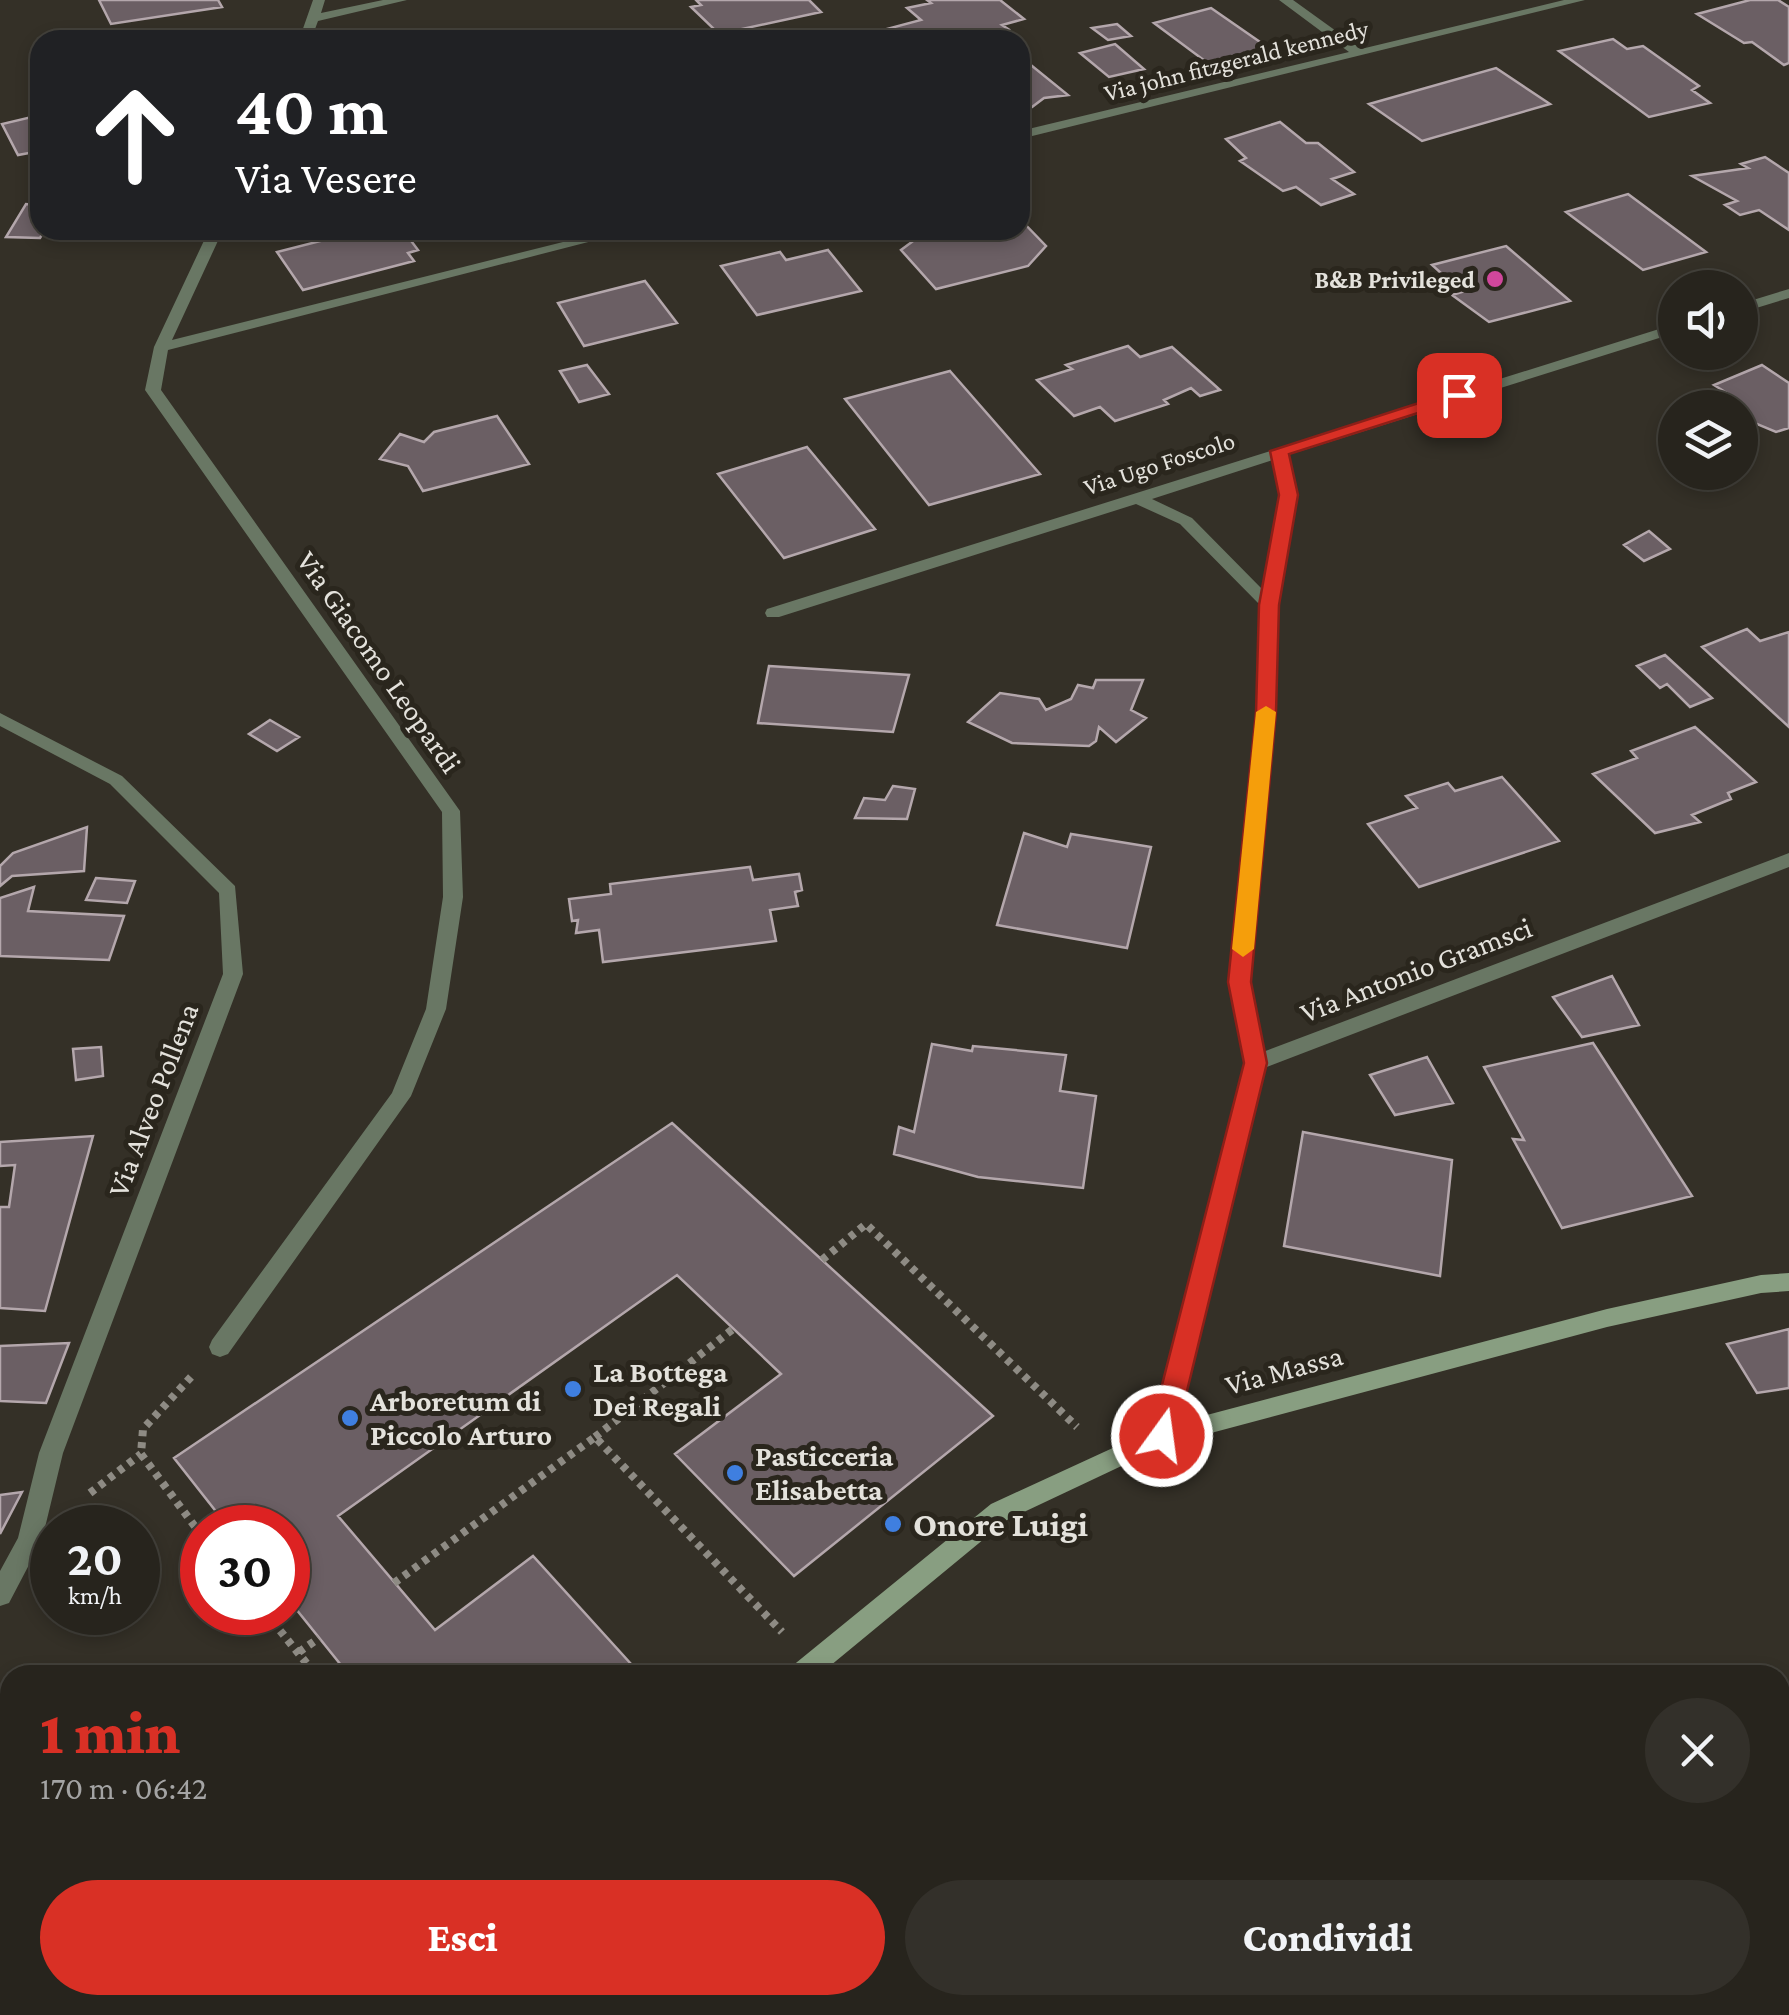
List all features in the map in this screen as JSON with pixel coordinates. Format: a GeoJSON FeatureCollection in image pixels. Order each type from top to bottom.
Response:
{"type":"FeatureCollection","features":[{"type":"Feature","properties":{"kind":"street"},"geometry":{"type":"LineString","coordinates":[[310,30],[319,0]]}},
{"type":"Feature","properties":{"kind":"street"},"geometry":{"type":"LineString","coordinates":[[314,18],[400,0]]}},
{"type":"Feature","properties":{"kind":"street"},"geometry":{"type":"LineString","coordinates":[[1285,0],[1359,54]]}},
{"type":"Feature","properties":{"kind":"street","name":"Via john fitzgerald kennedy"},"geometry":{"type":"LineString","coordinates":[[1030,133],[1580,0]]}},
{"type":"Feature","properties":{"kind":"street","name":"Via Giacomo Leopardi"},"geometry":{"type":"LineString","coordinates":[[211,240],[161,348],[153,390],[452,812],[453,897],[436,1009],[400,1096],[220,1347]]}},
{"type":"Feature","properties":{"kind":"street"},"geometry":{"type":"LineString","coordinates":[[161,348],[588,240]]}},
{"type":"Feature","properties":{"kind":"street"},"geometry":{"type":"LineString","coordinates":[[1758,303],[1789,294]]}},
{"type":"Feature","properties":{"kind":"street","name":"Via Ugo Foscolo"},"geometry":{"type":"LineString","coordinates":[[773,613],[1658,333]]}},
{"type":"Feature","properties":{"kind":"street"},"geometry":{"type":"LineString","coordinates":[[1162,1436],[1256,1063],[1240,982],[1266,712],[1269,605],[1288,495],[1279,451]]}},
{"type":"Feature","properties":{"kind":"street"},"geometry":{"type":"LineString","coordinates":[[1135,496],[1186,521],[1269,605]]}},
{"type":"Feature","properties":{"kind":"street","name":"Via Alveo Pollena"},"geometry":{"type":"LineString","coordinates":[[0,719],[116,780],[228,892],[233,974],[51,1453],[30,1540],[0,1595]]}},
{"type":"Feature","properties":{"kind":"street","name":"Via Antonio Gramsci"},"geometry":{"type":"LineString","coordinates":[[1256,1063],[1789,860]]}},
{"type":"Feature","properties":{"kind":"street","name":"Via Massa"},"geometry":{"type":"LineString","coordinates":[[812,1665],[999,1512],[1162,1436],[1606,1318],[1762,1284],[1789,1282]]}},
{"type":"Feature","properties":{"kind":"path"},"geometry":{"type":"LineString","coordinates":[[822,1260],[866,1224],[1111,1460]]}},
{"type":"Feature","properties":{"kind":"path"},"geometry":{"type":"LineString","coordinates":[[394,1583],[595,1437],[733,1329]]}},
{"type":"Feature","properties":{"kind":"path"},"geometry":{"type":"LineString","coordinates":[[180,1506],[141,1454],[143,1429],[220,1347]]}},
{"type":"Feature","properties":{"kind":"path"},"geometry":{"type":"LineString","coordinates":[[595,1437],[801,1665]]}},
{"type":"Feature","properties":{"kind":"path"},"geometry":{"type":"LineString","coordinates":[[285,1635],[309,1665]]}},
{"type":"Feature","properties":{"kind":"path"},"geometry":{"type":"LineString","coordinates":[[299,1652],[319,1638]]}},
{"type":"Feature","properties":{"kind":"building"},"geometry":{"type":"Polygon","coordinates":[[[99,0],[218,0],[222,7],[111,24],[99,0]]]}},
{"type":"Feature","properties":{"kind":"building"},"geometry":{"type":"Polygon","coordinates":[[[696,0],[809,0],[821,12],[738,30],[715,30],[691,7],[701,5],[696,0]]]}},
{"type":"Feature","properties":{"kind":"building"},"geometry":{"type":"Polygon","coordinates":[[[927,0],[1000,0],[1024,19],[1002,25],[1008,29],[1004,30],[883,30],[921,20],[907,8],[931,3],[927,0]]]}},
{"type":"Feature","properties":{"kind":"building"},"geometry":{"type":"Polygon","coordinates":[[[1750,0],[1778,0],[1789,7],[1789,63],[1784,65],[1752,42],[1744,43],[1697,14],[1750,0]]]}},
{"type":"Feature","properties":{"kind":"building"},"geometry":{"type":"Polygon","coordinates":[[[1211,8],[1273,51],[1209,64],[1154,23],[1211,8]]]}},
{"type":"Feature","properties":{"kind":"building"},"geometry":{"type":"Polygon","coordinates":[[[1117,24],[1131,36],[1108,40],[1092,28],[1117,24]]]}},
{"type":"Feature","properties":{"kind":"building"},"geometry":{"type":"Polygon","coordinates":[[[1613,39],[1627,49],[1643,46],[1699,86],[1692,90],[1710,103],[1649,117],[1559,51],[1613,39]]]}},
{"type":"Feature","properties":{"kind":"building"},"geometry":{"type":"Polygon","coordinates":[[[1115,44],[1144,69],[1109,77],[1080,53],[1115,44]]]}},
{"type":"Feature","properties":{"kind":"building"},"geometry":{"type":"Polygon","coordinates":[[[1030,65],[1068,95],[1044,98],[1032,107],[1030,65]]]}},
{"type":"Feature","properties":{"kind":"building"},"geometry":{"type":"Polygon","coordinates":[[[1496,68],[1550,104],[1422,141],[1369,104],[1496,68]]]}},
{"type":"Feature","properties":{"kind":"building"},"geometry":{"type":"Polygon","coordinates":[[[30,117],[30,153],[18,155],[2,124],[30,117]]]}},
{"type":"Feature","properties":{"kind":"building"},"geometry":{"type":"Polygon","coordinates":[[[1280,122],[1306,143],[1318,143],[1354,172],[1332,179],[1354,194],[1321,205],[1296,187],[1283,191],[1240,161],[1246,158],[1226,139],[1280,122]]]}},
{"type":"Feature","properties":{"kind":"building"},"geometry":{"type":"Polygon","coordinates":[[[1765,157],[1789,173],[1789,230],[1759,210],[1740,215],[1725,205],[1737,201],[1692,176],[1748,168],[1741,164],[1765,157]]]}},
{"type":"Feature","properties":{"kind":"building"},"geometry":{"type":"Polygon","coordinates":[[[1628,194],[1706,252],[1643,270],[1566,212],[1628,194]]]}},
{"type":"Feature","properties":{"kind":"building"},"geometry":{"type":"Polygon","coordinates":[[[26,204],[30,204],[30,238],[6,237],[26,204]]]}},
{"type":"Feature","properties":{"kind":"building"},"geometry":{"type":"Polygon","coordinates":[[[1030,229],[1046,246],[1028,266],[936,289],[901,250],[914,240],[1030,240],[1030,229]]]}},
{"type":"Feature","properties":{"kind":"building"},"geometry":{"type":"Polygon","coordinates":[[[324,240],[410,240],[418,250],[408,253],[414,261],[303,290],[277,252],[324,240]]]}},
{"type":"Feature","properties":{"kind":"building","name":"B&B Privileged"},"geometry":{"type":"Polygon","coordinates":[[[1506,246],[1570,301],[1489,322],[1452,295],[1462,292],[1432,265],[1506,246]]]}},
{"type":"Feature","properties":{"kind":"building"},"geometry":{"type":"Polygon","coordinates":[[[828,250],[861,291],[757,315],[721,266],[780,252],[786,260],[828,250]]]}},
{"type":"Feature","properties":{"kind":"building"},"geometry":{"type":"Polygon","coordinates":[[[645,281],[677,323],[584,346],[558,303],[645,281]]]}},
{"type":"Feature","properties":{"kind":"building"},"geometry":{"type":"Polygon","coordinates":[[[1128,346],[1140,357],[1172,347],[1220,390],[1200,396],[1191,388],[1164,400],[1168,404],[1115,421],[1100,407],[1074,416],[1037,380],[1072,369],[1066,365],[1128,346]]]}},
{"type":"Feature","properties":{"kind":"building"},"geometry":{"type":"Polygon","coordinates":[[[587,365],[609,394],[579,402],[560,371],[587,365]]]}},
{"type":"Feature","properties":{"kind":"building"},"geometry":{"type":"Polygon","coordinates":[[[1762,365],[1789,383],[1789,428],[1776,432],[1758,424],[1758,390],[1722,390],[1714,385],[1758,370],[1762,365]]]}},
{"type":"Feature","properties":{"kind":"building"},"geometry":{"type":"Polygon","coordinates":[[[950,371],[1040,474],[929,505],[845,399],[950,371]]]}},
{"type":"Feature","properties":{"kind":"building"},"geometry":{"type":"Polygon","coordinates":[[[497,416],[529,464],[423,491],[408,466],[380,459],[400,434],[424,442],[434,432],[497,416]]]}},
{"type":"Feature","properties":{"kind":"building"},"geometry":{"type":"Polygon","coordinates":[[[807,447],[875,529],[784,558],[718,474],[807,447]]]}},
{"type":"Feature","properties":{"kind":"building"},"geometry":{"type":"Polygon","coordinates":[[[1649,531],[1670,549],[1644,561],[1624,545],[1649,531]]]}},
{"type":"Feature","properties":{"kind":"building"},"geometry":{"type":"Polygon","coordinates":[[[1747,629],[1760,641],[1789,632],[1789,727],[1702,647],[1747,629]]]}},
{"type":"Feature","properties":{"kind":"building"},"geometry":{"type":"Polygon","coordinates":[[[1665,655],[1712,698],[1690,707],[1667,684],[1660,688],[1637,666],[1665,655]]]}},
{"type":"Feature","properties":{"kind":"building"},"geometry":{"type":"Polygon","coordinates":[[[769,666],[909,675],[893,732],[758,723],[769,666]]]}},
{"type":"Feature","properties":{"kind":"building"},"geometry":{"type":"Polygon","coordinates":[[[1096,680],[1143,680],[1131,710],[1146,718],[1116,742],[1099,727],[1096,741],[1089,746],[1012,743],[968,722],[1000,693],[1039,699],[1046,710],[1071,699],[1078,685],[1093,688],[1096,680]]]}},
{"type":"Feature","properties":{"kind":"building"},"geometry":{"type":"Polygon","coordinates":[[[270,720],[299,737],[277,751],[249,734],[270,720]]]}},
{"type":"Feature","properties":{"kind":"building"},"geometry":{"type":"Polygon","coordinates":[[[1695,727],[1756,782],[1728,793],[1731,799],[1692,815],[1700,822],[1655,833],[1593,774],[1637,758],[1631,751],[1695,727]]]}},
{"type":"Feature","properties":{"kind":"building"},"geometry":{"type":"Polygon","coordinates":[[[1502,777],[1559,841],[1419,887],[1368,824],[1417,808],[1406,796],[1448,783],[1455,791],[1502,777]]]}},
{"type":"Feature","properties":{"kind":"building"},"geometry":{"type":"Polygon","coordinates":[[[893,786],[915,789],[907,819],[855,818],[864,798],[885,800],[893,786]]]}},
{"type":"Feature","properties":{"kind":"building"},"geometry":{"type":"Polygon","coordinates":[[[87,827],[84,871],[12,876],[0,886],[0,866],[13,853],[87,827]]]}},
{"type":"Feature","properties":{"kind":"building"},"geometry":{"type":"Polygon","coordinates":[[[1024,833],[1067,847],[1071,834],[1151,847],[1127,948],[997,925],[1024,833]]]}},
{"type":"Feature","properties":{"kind":"building"},"geometry":{"type":"Polygon","coordinates":[[[750,867],[753,880],[799,874],[802,890],[795,892],[798,906],[770,910],[776,941],[603,962],[599,930],[576,933],[578,920],[572,921],[569,899],[611,894],[610,884],[750,867]]]}},
{"type":"Feature","properties":{"kind":"building"},"geometry":{"type":"Polygon","coordinates":[[[96,878],[135,881],[127,903],[86,900],[96,878]]]}},
{"type":"Feature","properties":{"kind":"building"},"geometry":{"type":"Polygon","coordinates":[[[34,887],[28,911],[124,916],[109,960],[0,956],[0,898],[34,887]]]}},
{"type":"Feature","properties":{"kind":"building"},"geometry":{"type":"Polygon","coordinates":[[[1612,976],[1639,1025],[1582,1037],[1553,997],[1612,976]]]}},
{"type":"Feature","properties":{"kind":"building"},"geometry":{"type":"Polygon","coordinates":[[[1593,1043],[1692,1196],[1562,1228],[1513,1139],[1524,1140],[1484,1067],[1593,1043]]]}},
{"type":"Feature","properties":{"kind":"building"},"geometry":{"type":"Polygon","coordinates":[[[932,1044],[972,1051],[973,1046],[1066,1055],[1060,1091],[1096,1096],[1083,1188],[978,1177],[894,1154],[899,1127],[914,1132],[932,1044]]]}},
{"type":"Feature","properties":{"kind":"building"},"geometry":{"type":"Polygon","coordinates":[[[101,1047],[103,1076],[76,1080],[73,1049],[101,1047]]]}},
{"type":"Feature","properties":{"kind":"building"},"geometry":{"type":"Polygon","coordinates":[[[1427,1057],[1453,1103],[1395,1115],[1370,1075],[1427,1057]]]}},
{"type":"Feature","properties":{"kind":"building"},"geometry":{"type":"Polygon","coordinates":[[[672,1123],[993,1416],[794,1576],[675,1454],[781,1374],[677,1275],[338,1516],[435,1630],[533,1556],[632,1665],[341,1665],[310,1626],[310,1505],[211,1505],[174,1458],[672,1123]]]}},
{"type":"Feature","properties":{"kind":"building"},"geometry":{"type":"Polygon","coordinates":[[[1303,1132],[1452,1160],[1440,1276],[1284,1246],[1303,1132]]]}},
{"type":"Feature","properties":{"kind":"building"},"geometry":{"type":"Polygon","coordinates":[[[93,1136],[45,1311],[0,1308],[0,1207],[9,1207],[15,1165],[0,1166],[0,1142],[93,1136]]]}},
{"type":"Feature","properties":{"kind":"building"},"geometry":{"type":"Polygon","coordinates":[[[1789,1329],[1789,1388],[1757,1393],[1727,1344],[1789,1329]]]}},
{"type":"Feature","properties":{"kind":"building"},"geometry":{"type":"Polygon","coordinates":[[[69,1343],[46,1403],[0,1401],[0,1346],[69,1343]]]}},
{"type":"Feature","properties":{"kind":"building"},"geometry":{"type":"Polygon","coordinates":[[[22,1492],[0,1534],[0,1495],[22,1492]]]}},
{"type":"Feature","properties":{"kind":"slow traffic"},"geometry":{"type":"LineString","coordinates":[[1243,949],[1266,712]]}},
{"type":"Feature","properties":{"kind":"place","name":"B&B Privileged"},"geometry":{"type":"Point","coordinates":[1495,279]}},
{"type":"Feature","properties":{"kind":"place","name":"La Bottega Dei Regali"},"geometry":{"type":"Point","coordinates":[573,1389]}},
{"type":"Feature","properties":{"kind":"place","name":"Arboretum di Piccolo Arturo"},"geometry":{"type":"Point","coordinates":[350,1418]}},
{"type":"Feature","properties":{"kind":"place","name":"Pasticceria Elisabetta"},"geometry":{"type":"Point","coordinates":[735,1473]}},
{"type":"Feature","properties":{"kind":"place","name":"Onore Luigi"},"geometry":{"type":"Point","coordinates":[893,1524]}},
{"type":"Feature","properties":{"kind":"route"},"geometry":{"type":"LineString","coordinates":[[1162,1436],[1256,1063],[1240,982],[1266,712],[1269,605],[1288,495],[1279,451],[1459,395]]}}]}
